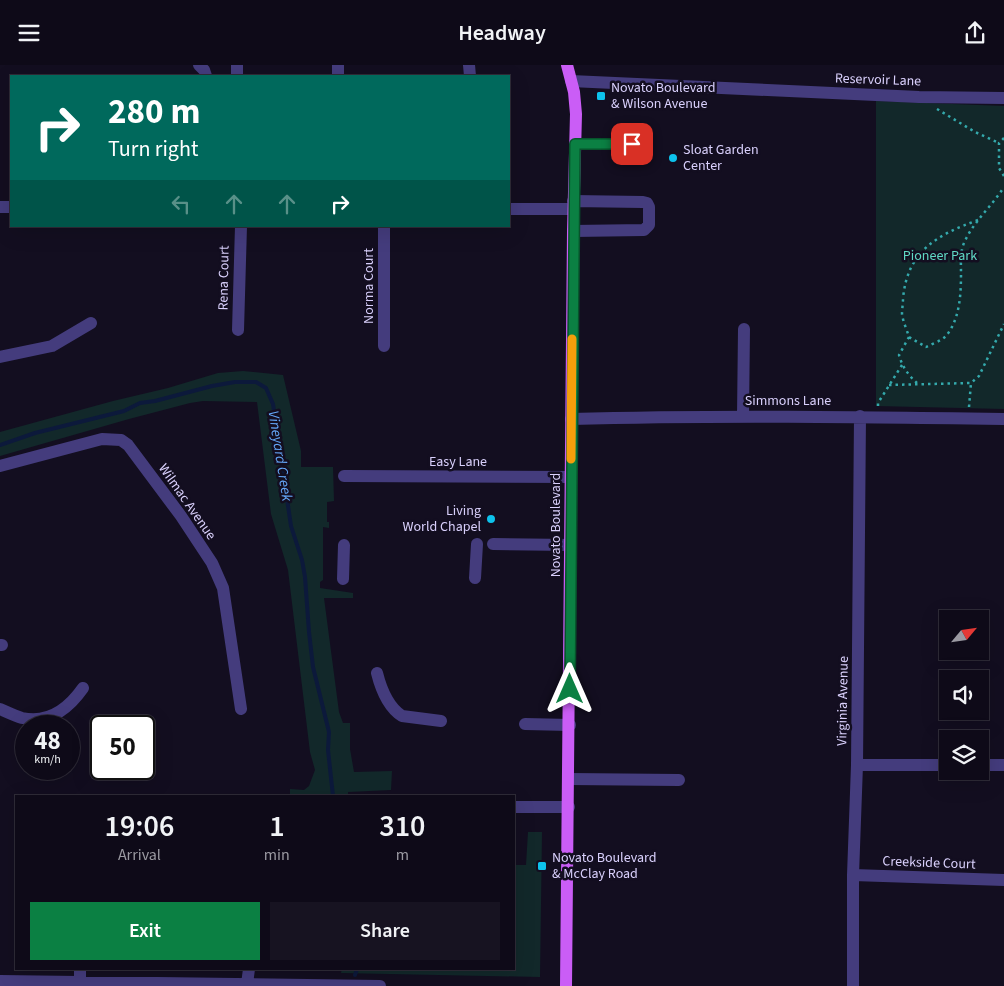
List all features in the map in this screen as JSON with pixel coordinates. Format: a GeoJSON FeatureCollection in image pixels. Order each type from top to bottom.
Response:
{"type":"FeatureCollection","features":[{"type":"Feature","properties":{"kind":"main road","name":"Novato Boulevard"},"geometry":{"type":"LineString","coordinates":[[566,986],[570,725],[573,205],[576,113],[568,65]]}},
{"type":"Feature","properties":{"kind":"street","name":"Reservoir Lane"},"geometry":{"type":"LineString","coordinates":[[571,81],[919,97],[1004,98]]}},
{"type":"Feature","properties":{"kind":"street"},"geometry":{"type":"LineString","coordinates":[[575,144],[632,144]]}},
{"type":"Feature","properties":{"kind":"street"},"geometry":{"type":"LineString","coordinates":[[510,209],[643,201],[649,207],[649,225],[644,230],[573,231]]}},
{"type":"Feature","properties":{"kind":"street","name":"Rena Court"},"geometry":{"type":"LineString","coordinates":[[238,330],[241,227]]}},
{"type":"Feature","properties":{"kind":"street","name":"Norma Court"},"geometry":{"type":"LineString","coordinates":[[384,227],[384,346]]}},
{"type":"Feature","properties":{"kind":"street"},"geometry":{"type":"LineString","coordinates":[[0,357],[52,347],[91,323]]}},
{"type":"Feature","properties":{"kind":"street"},"geometry":{"type":"LineString","coordinates":[[743,416],[744,329]]}},
{"type":"Feature","properties":{"kind":"street","name":"Simmons Lane"},"geometry":{"type":"LineString","coordinates":[[572,419],[743,416],[1004,419]]}},
{"type":"Feature","properties":{"kind":"street","name":"Virginia Avenue"},"geometry":{"type":"LineString","coordinates":[[853,986],[860,417]]}},
{"type":"Feature","properties":{"kind":"street","name":"Wilmac Avenue"},"geometry":{"type":"LineString","coordinates":[[0,466],[102,439],[121,440],[128,445],[181,516],[218,575],[223,588],[241,709]]}},
{"type":"Feature","properties":{"kind":"street","name":"Easy Lane"},"geometry":{"type":"LineString","coordinates":[[344,476],[571,477]]}},
{"type":"Feature","properties":{"kind":"street"},"geometry":{"type":"LineString","coordinates":[[475,578],[477,544]]}},
{"type":"Feature","properties":{"kind":"street"},"geometry":{"type":"LineString","coordinates":[[343,579],[344,545]]}},
{"type":"Feature","properties":{"kind":"street"},"geometry":{"type":"LineString","coordinates":[[493,545],[571,545]]}},
{"type":"Feature","properties":{"kind":"street"},"geometry":{"type":"LineString","coordinates":[[377,673],[385,695],[396,713],[402,716],[441,721]]}},
{"type":"Feature","properties":{"kind":"street"},"geometry":{"type":"LineString","coordinates":[[0,709],[22,718],[44,718],[67,707],[76,699],[83,688]]}},
{"type":"Feature","properties":{"kind":"street"},"geometry":{"type":"LineString","coordinates":[[525,724],[570,725]]}},
{"type":"Feature","properties":{"kind":"street"},"geometry":{"type":"LineString","coordinates":[[857,765],[939,765]]}},
{"type":"Feature","properties":{"kind":"street"},"geometry":{"type":"LineString","coordinates":[[989,765],[1004,765]]}},
{"type":"Feature","properties":{"kind":"street"},"geometry":{"type":"LineString","coordinates":[[569,779],[679,779]]}},
{"type":"Feature","properties":{"kind":"street"},"geometry":{"type":"LineString","coordinates":[[515,807],[569,807]]}},
{"type":"Feature","properties":{"kind":"street","name":"Creekside Court"},"geometry":{"type":"LineString","coordinates":[[853,875],[1004,880]]}},
{"type":"Feature","properties":{"kind":"street"},"geometry":{"type":"LineString","coordinates":[[80,970],[80,982]]}},
{"type":"Feature","properties":{"kind":"street"},"geometry":{"type":"LineString","coordinates":[[247,985],[249,970]]}},
{"type":"Feature","properties":{"kind":"street"},"geometry":{"type":"LineString","coordinates":[[0,981],[66,984],[80,982],[380,986]]}},
{"type":"Feature","properties":{"kind":"path"},"geometry":{"type":"LineString","coordinates":[[919,97],[963,126],[999,143]]}},
{"type":"Feature","properties":{"kind":"path"},"geometry":{"type":"LineString","coordinates":[[999,143],[1004,139]]}},
{"type":"Feature","properties":{"kind":"path"},"geometry":{"type":"LineString","coordinates":[[999,143],[999,168],[1004,176]]}},
{"type":"Feature","properties":{"kind":"path"},"geometry":{"type":"LineString","coordinates":[[978,220],[953,229],[928,245],[912,263],[904,288],[902,315],[909,337],[926,347],[945,337],[956,318],[961,287],[961,262],[964,243],[978,220],[995,201],[1004,187]]}},
{"type":"Feature","properties":{"kind":"path"},"geometry":{"type":"LineString","coordinates":[[889,385],[971,383],[979,377],[1004,324]]}},
{"type":"Feature","properties":{"kind":"path"},"geometry":{"type":"LineString","coordinates":[[909,337],[899,355],[902,365],[918,384]]}},
{"type":"Feature","properties":{"kind":"path"},"geometry":{"type":"LineString","coordinates":[[878,403],[902,365]]}},
{"type":"Feature","properties":{"kind":"path"},"geometry":{"type":"LineString","coordinates":[[968,419],[971,383]]}},
{"type":"Feature","properties":{"kind":"green space","name":"Pioneer Park"},"geometry":{"type":"Polygon","coordinates":[[[876,101],[1004,106],[1004,409],[876,406],[876,101]]]}},
{"type":"Feature","properties":{"kind":"green space"},"geometry":{"type":"Polygon","coordinates":[[[243,371],[283,375],[301,451],[301,467],[333,467],[334,501],[327,502],[327,522],[329,522],[329,528],[323,527],[323,580],[320,582],[320,588],[353,593],[353,598],[324,598],[339,712],[343,723],[350,723],[350,749],[354,772],[392,771],[391,790],[348,792],[348,795],[290,795],[290,789],[304,790],[309,786],[315,770],[310,752],[288,570],[271,514],[257,402],[203,401],[190,403],[0,456],[0,432],[218,373],[243,371]]]}},
{"type":"Feature","properties":{"kind":"green space"},"geometry":{"type":"Polygon","coordinates":[[[528,832],[542,832],[540,977],[341,973],[342,970],[515,970],[515,865],[526,865],[528,832]]]}},
{"type":"Feature","properties":{"kind":"waterway","name":"Vineyard Creek"},"geometry":{"type":"LineString","coordinates":[[0,445],[35,433],[124,411],[140,403],[155,401],[212,386],[235,382],[256,382],[266,388],[273,404],[291,526],[302,560],[305,577],[313,667],[329,732],[328,750],[333,795]]}},
{"type":"Feature","properties":{"kind":"waterway","name":"Vineyard Creek"},"geometry":{"type":"LineString","coordinates":[[355,975],[357,970]]}},
{"type":"Feature","properties":{"kind":"slow traffic"},"geometry":{"type":"LineString","coordinates":[[571,459],[572,339]]}},
{"type":"Feature","properties":{"kind":"place","name":"Novato Boulevard & Wilson Avenue"},"geometry":{"type":"Point","coordinates":[601,96]}},
{"type":"Feature","properties":{"kind":"place","name":"Sloat Garden Center"},"geometry":{"type":"Point","coordinates":[673,158]}},
{"type":"Feature","properties":{"kind":"place","name":"Living World Chapel"},"geometry":{"type":"Point","coordinates":[491,519]}},
{"type":"Feature","properties":{"kind":"place","name":"Novato Boulevard & McClay Road"},"geometry":{"type":"Point","coordinates":[542,866]}},
{"type":"Feature","properties":{"kind":"route"},"geometry":{"type":"LineString","coordinates":[[570,689],[575,144],[632,144]]}}]}
